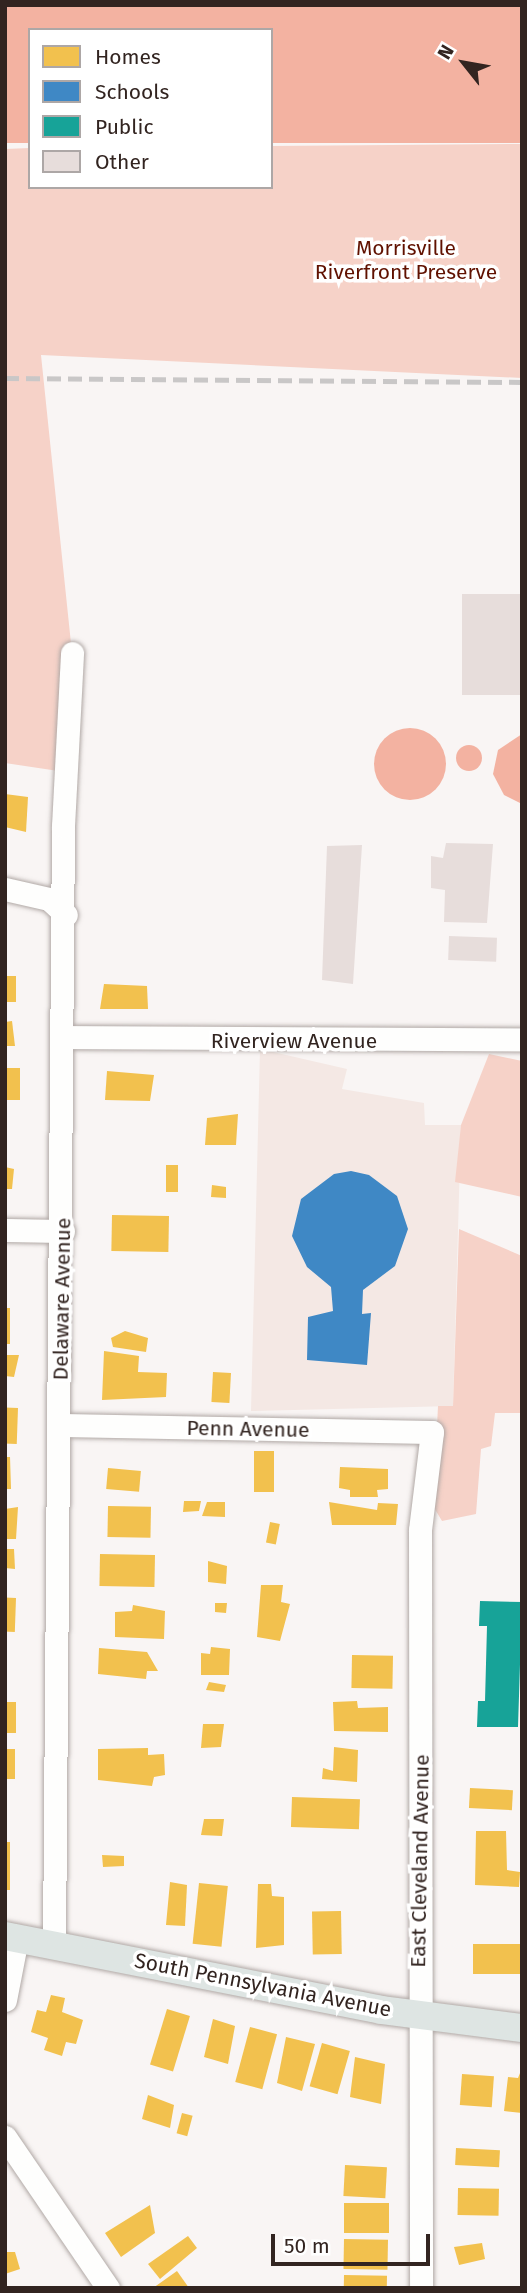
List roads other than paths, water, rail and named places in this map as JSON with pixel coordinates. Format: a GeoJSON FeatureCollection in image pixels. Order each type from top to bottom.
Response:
{"type":"FeatureCollection","features":[{"type":"Feature","properties":{"kind":"main road","name":"South Pennsylvania Avenue"},"geometry":{"type":"LineString","coordinates":[[11,1937],[382,2010],[416,2011],[522,2028]]}},
{"type":"Feature","properties":{"kind":"street","name":"Delaware Avenue"},"geometry":{"type":"LineString","coordinates":[[54,1945],[66,915],[72,653]]}},
{"type":"Feature","properties":{"kind":"street"},"geometry":{"type":"LineString","coordinates":[[5,889],[49,899],[66,915]]}},
{"type":"Feature","properties":{"kind":"street","name":"Riverview Avenue"},"geometry":{"type":"LineString","coordinates":[[66,1037],[522,1039]]}},
{"type":"Feature","properties":{"kind":"street"},"geometry":{"type":"LineString","coordinates":[[5,1230],[63,1231]]}},
{"type":"Feature","properties":{"kind":"street","name":"Penn Avenue"},"geometry":{"type":"LineString","coordinates":[[61,1425],[432,1434]]}},
{"type":"Feature","properties":{"kind":"street","name":"East Cleveland Avenue"},"geometry":{"type":"LineString","coordinates":[[421,2288],[416,2011],[424,1681],[420,1530],[432,1434]]}},
{"type":"Feature","properties":{"kind":"street"},"geometry":{"type":"LineString","coordinates":[[5,2000],[11,1937]]}},
{"type":"Feature","properties":{"kind":"street"},"geometry":{"type":"LineString","coordinates":[[5,2137],[108,2288]]}},
{"type":"Feature","properties":{"kind":"railway"},"geometry":{"type":"LineString","coordinates":[[5,378],[522,382]]}},
{"type":"Feature","properties":{"kind":"park label","name":"Morrisville Riverfront Preserve"},"geometry":{"type":"Point","coordinates":[406,260]}}]}
